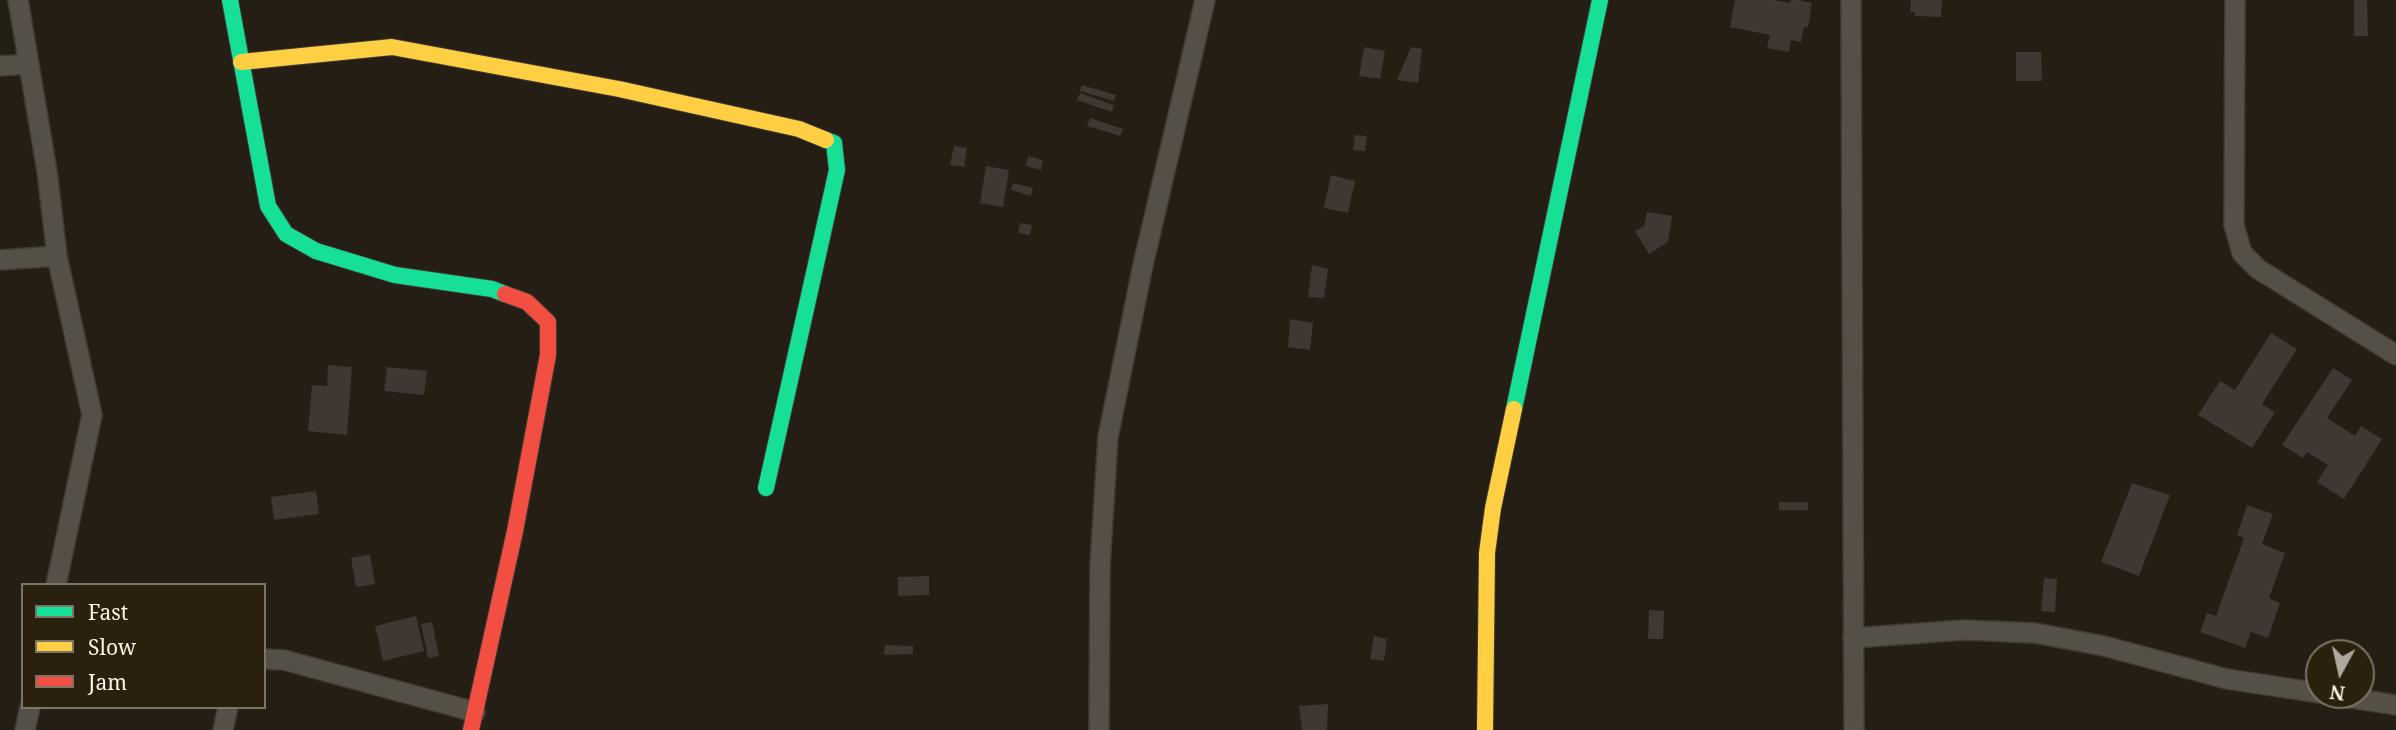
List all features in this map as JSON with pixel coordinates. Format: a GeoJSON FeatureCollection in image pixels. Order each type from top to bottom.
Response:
{"type":"FeatureCollection","features":[{"type":"Feature","properties":{"kind":"street"},"geometry":{"type":"LineString","coordinates":[[18,0],[47,171],[57,256],[92,415],[56,583]]}},
{"type":"Feature","properties":{"kind":"street"},"geometry":{"type":"LineString","coordinates":[[230,0],[268,206],[286,234],[316,251],[395,275],[492,289],[527,302],[548,322],[546,369],[515,531],[473,721],[284,660],[266,659]]}},
{"type":"Feature","properties":{"kind":"street"},"geometry":{"type":"LineString","coordinates":[[1099,730],[1100,566],[1108,436],[1143,265],[1205,0]]}},
{"type":"Feature","properties":{"kind":"street"},"geometry":{"type":"LineString","coordinates":[[1485,730],[1487,553],[1493,508],[1600,0]]}},
{"type":"Feature","properties":{"kind":"street"},"geometry":{"type":"LineString","coordinates":[[1852,0],[1854,730]]}},
{"type":"Feature","properties":{"kind":"street"},"geometry":{"type":"LineString","coordinates":[[2235,0],[2234,225],[2242,253],[2258,269],[2396,355]]}},
{"type":"Feature","properties":{"kind":"street"},"geometry":{"type":"LineString","coordinates":[[241,62],[392,47],[619,89],[799,129],[834,143],[837,170],[766,488]]}},
{"type":"Feature","properties":{"kind":"street"},"geometry":{"type":"LineString","coordinates":[[0,66],[29,64]]}},
{"type":"Feature","properties":{"kind":"street"},"geometry":{"type":"LineString","coordinates":[[0,260],[57,256]]}},
{"type":"Feature","properties":{"kind":"street"},"geometry":{"type":"LineString","coordinates":[[1853,638],[1964,630],[2035,633],[2104,646],[2227,679],[2305,691]]}},
{"type":"Feature","properties":{"kind":"street"},"geometry":{"type":"LineString","coordinates":[[2375,702],[2396,705]]}},
{"type":"Feature","properties":{"kind":"street"},"geometry":{"type":"LineString","coordinates":[[25,730],[30,709]]}},
{"type":"Feature","properties":{"kind":"street"},"geometry":{"type":"LineString","coordinates":[[223,730],[228,709]]}},
{"type":"Feature","properties":{"kind":"building"},"geometry":{"type":"Polygon","coordinates":[[[1735,0],[1790,3],[1791,0],[1798,0],[1812,3],[1808,27],[1804,27],[1801,42],[1791,40],[1789,52],[1767,48],[1770,35],[1730,27],[1735,0]]]}},
{"type":"Feature","properties":{"kind":"building"},"geometry":{"type":"Polygon","coordinates":[[[1911,0],[1942,0],[1941,17],[1915,16],[1915,12],[1910,12],[1911,0]]]}},
{"type":"Feature","properties":{"kind":"building"},"geometry":{"type":"Polygon","coordinates":[[[2354,0],[2367,0],[2368,36],[2354,36],[2354,0]]]}},
{"type":"Feature","properties":{"kind":"building"},"geometry":{"type":"Polygon","coordinates":[[[1364,47],[1385,51],[1380,79],[1359,76],[1364,47]]]}},
{"type":"Feature","properties":{"kind":"building"},"geometry":{"type":"Polygon","coordinates":[[[1411,47],[1422,49],[1418,83],[1397,80],[1411,47]]]}},
{"type":"Feature","properties":{"kind":"building"},"geometry":{"type":"Polygon","coordinates":[[[2016,52],[2041,52],[2042,81],[2016,81],[2016,52]]]}},
{"type":"Feature","properties":{"kind":"building"},"geometry":{"type":"Polygon","coordinates":[[[1082,85],[1116,95],[1114,101],[1080,91],[1082,85]]]}},
{"type":"Feature","properties":{"kind":"building"},"geometry":{"type":"Polygon","coordinates":[[[1080,93],[1114,105],[1112,112],[1077,100],[1080,93]]]}},
{"type":"Feature","properties":{"kind":"building"},"geometry":{"type":"Polygon","coordinates":[[[1090,118],[1123,129],[1120,136],[1087,126],[1090,118]]]}},
{"type":"Feature","properties":{"kind":"building"},"geometry":{"type":"Polygon","coordinates":[[[1355,135],[1367,136],[1365,151],[1353,150],[1355,135]]]}},
{"type":"Feature","properties":{"kind":"building"},"geometry":{"type":"Polygon","coordinates":[[[954,146],[967,148],[964,167],[950,165],[954,146]]]}},
{"type":"Feature","properties":{"kind":"building"},"geometry":{"type":"Polygon","coordinates":[[[1028,156],[1043,160],[1041,170],[1026,166],[1028,156]]]}},
{"type":"Feature","properties":{"kind":"building"},"geometry":{"type":"Polygon","coordinates":[[[986,166],[1009,170],[1003,207],[980,203],[986,166]]]}},
{"type":"Feature","properties":{"kind":"building"},"geometry":{"type":"Polygon","coordinates":[[[1331,175],[1355,181],[1348,213],[1324,208],[1331,175]]]}},
{"type":"Feature","properties":{"kind":"building"},"geometry":{"type":"Polygon","coordinates":[[[1013,183],[1033,188],[1031,196],[1011,190],[1013,183]]]}},
{"type":"Feature","properties":{"kind":"building"},"geometry":{"type":"Polygon","coordinates":[[[1647,212],[1672,216],[1668,242],[1649,254],[1635,231],[1644,226],[1647,212]]]}},
{"type":"Feature","properties":{"kind":"building"},"geometry":{"type":"Polygon","coordinates":[[[1020,223],[1032,225],[1030,235],[1018,233],[1020,223]]]}},
{"type":"Feature","properties":{"kind":"building"},"geometry":{"type":"Polygon","coordinates":[[[1312,265],[1328,269],[1324,298],[1308,297],[1312,265]]]}},
{"type":"Feature","properties":{"kind":"building"},"geometry":{"type":"Polygon","coordinates":[[[1290,319],[1313,323],[1310,350],[1288,347],[1290,319]]]}},
{"type":"Feature","properties":{"kind":"building"},"geometry":{"type":"Polygon","coordinates":[[[2271,333],[2297,349],[2262,404],[2275,412],[2252,448],[2198,415],[2220,381],[2235,390],[2271,333]]]}},
{"type":"Feature","properties":{"kind":"building"},"geometry":{"type":"Polygon","coordinates":[[[328,365],[352,367],[347,435],[308,431],[312,385],[327,386],[328,365]]]}},
{"type":"Feature","properties":{"kind":"building"},"geometry":{"type":"Polygon","coordinates":[[[387,367],[427,371],[424,395],[384,391],[387,367]]]}},
{"type":"Feature","properties":{"kind":"building"},"geometry":{"type":"Polygon","coordinates":[[[2333,368],[2352,380],[2327,418],[2355,436],[2361,426],[2382,439],[2344,499],[2317,482],[2328,465],[2307,452],[2303,458],[2282,445],[2333,368]]]}},
{"type":"Feature","properties":{"kind":"building"},"geometry":{"type":"Polygon","coordinates":[[[2132,483],[2170,495],[2139,576],[2101,562],[2132,483]]]}},
{"type":"Feature","properties":{"kind":"building"},"geometry":{"type":"Polygon","coordinates":[[[316,491],[319,514],[274,520],[271,497],[316,491]]]}},
{"type":"Feature","properties":{"kind":"building"},"geometry":{"type":"Polygon","coordinates":[[[1779,502],[1808,502],[1808,510],[1779,510],[1779,502]]]}},
{"type":"Feature","properties":{"kind":"building"},"geometry":{"type":"Polygon","coordinates":[[[2247,505],[2273,514],[2262,544],[2285,553],[2269,598],[2280,603],[2268,638],[2251,632],[2245,648],[2200,632],[2207,613],[2216,616],[2244,538],[2237,535],[2247,505]]]}},
{"type":"Feature","properties":{"kind":"building"},"geometry":{"type":"Polygon","coordinates":[[[370,554],[375,584],[356,587],[351,558],[370,554]]]}},
{"type":"Feature","properties":{"kind":"building"},"geometry":{"type":"Polygon","coordinates":[[[929,576],[929,595],[898,596],[898,577],[929,576]]]}},
{"type":"Feature","properties":{"kind":"building"},"geometry":{"type":"Polygon","coordinates":[[[2044,578],[2057,579],[2055,612],[2041,611],[2044,578]]]}},
{"type":"Feature","properties":{"kind":"building"},"geometry":{"type":"Polygon","coordinates":[[[1649,610],[1664,611],[1663,639],[1648,639],[1649,610]]]}},
{"type":"Feature","properties":{"kind":"building"},"geometry":{"type":"Polygon","coordinates":[[[416,616],[424,651],[383,661],[375,626],[416,616]]]}},
{"type":"Feature","properties":{"kind":"building"},"geometry":{"type":"Polygon","coordinates":[[[432,622],[439,656],[428,658],[421,624],[432,622]]]}},
{"type":"Feature","properties":{"kind":"building"},"geometry":{"type":"Polygon","coordinates":[[[1374,636],[1387,639],[1384,661],[1370,659],[1374,636]]]}},
{"type":"Feature","properties":{"kind":"building"},"geometry":{"type":"Polygon","coordinates":[[[885,645],[913,646],[913,654],[884,655],[885,645]]]}},
{"type":"Feature","properties":{"kind":"building"},"geometry":{"type":"Polygon","coordinates":[[[1328,704],[1327,730],[1302,730],[1299,706],[1328,704]]]}},
{"type":"Feature","properties":{"kind":"traffic: fast"},"geometry":{"type":"LineString","coordinates":[[230,0],[268,206],[286,234],[316,251],[395,275],[492,289],[505,294]]}},
{"type":"Feature","properties":{"kind":"traffic: fast"},"geometry":{"type":"LineString","coordinates":[[1514,409],[1600,0]]}},
{"type":"Feature","properties":{"kind":"traffic: fast"},"geometry":{"type":"LineString","coordinates":[[766,488],[837,170],[834,143],[826,140]]}},
{"type":"Feature","properties":{"kind":"traffic: slow"},"geometry":{"type":"LineString","coordinates":[[241,62],[392,47],[619,89],[799,129],[826,140]]}},
{"type":"Feature","properties":{"kind":"traffic: slow"},"geometry":{"type":"LineString","coordinates":[[1485,730],[1487,553],[1493,508],[1514,409]]}},
{"type":"Feature","properties":{"kind":"traffic: jam"},"geometry":{"type":"LineString","coordinates":[[471,730],[515,531],[548,355],[548,322],[527,302],[505,294]]}}]}
